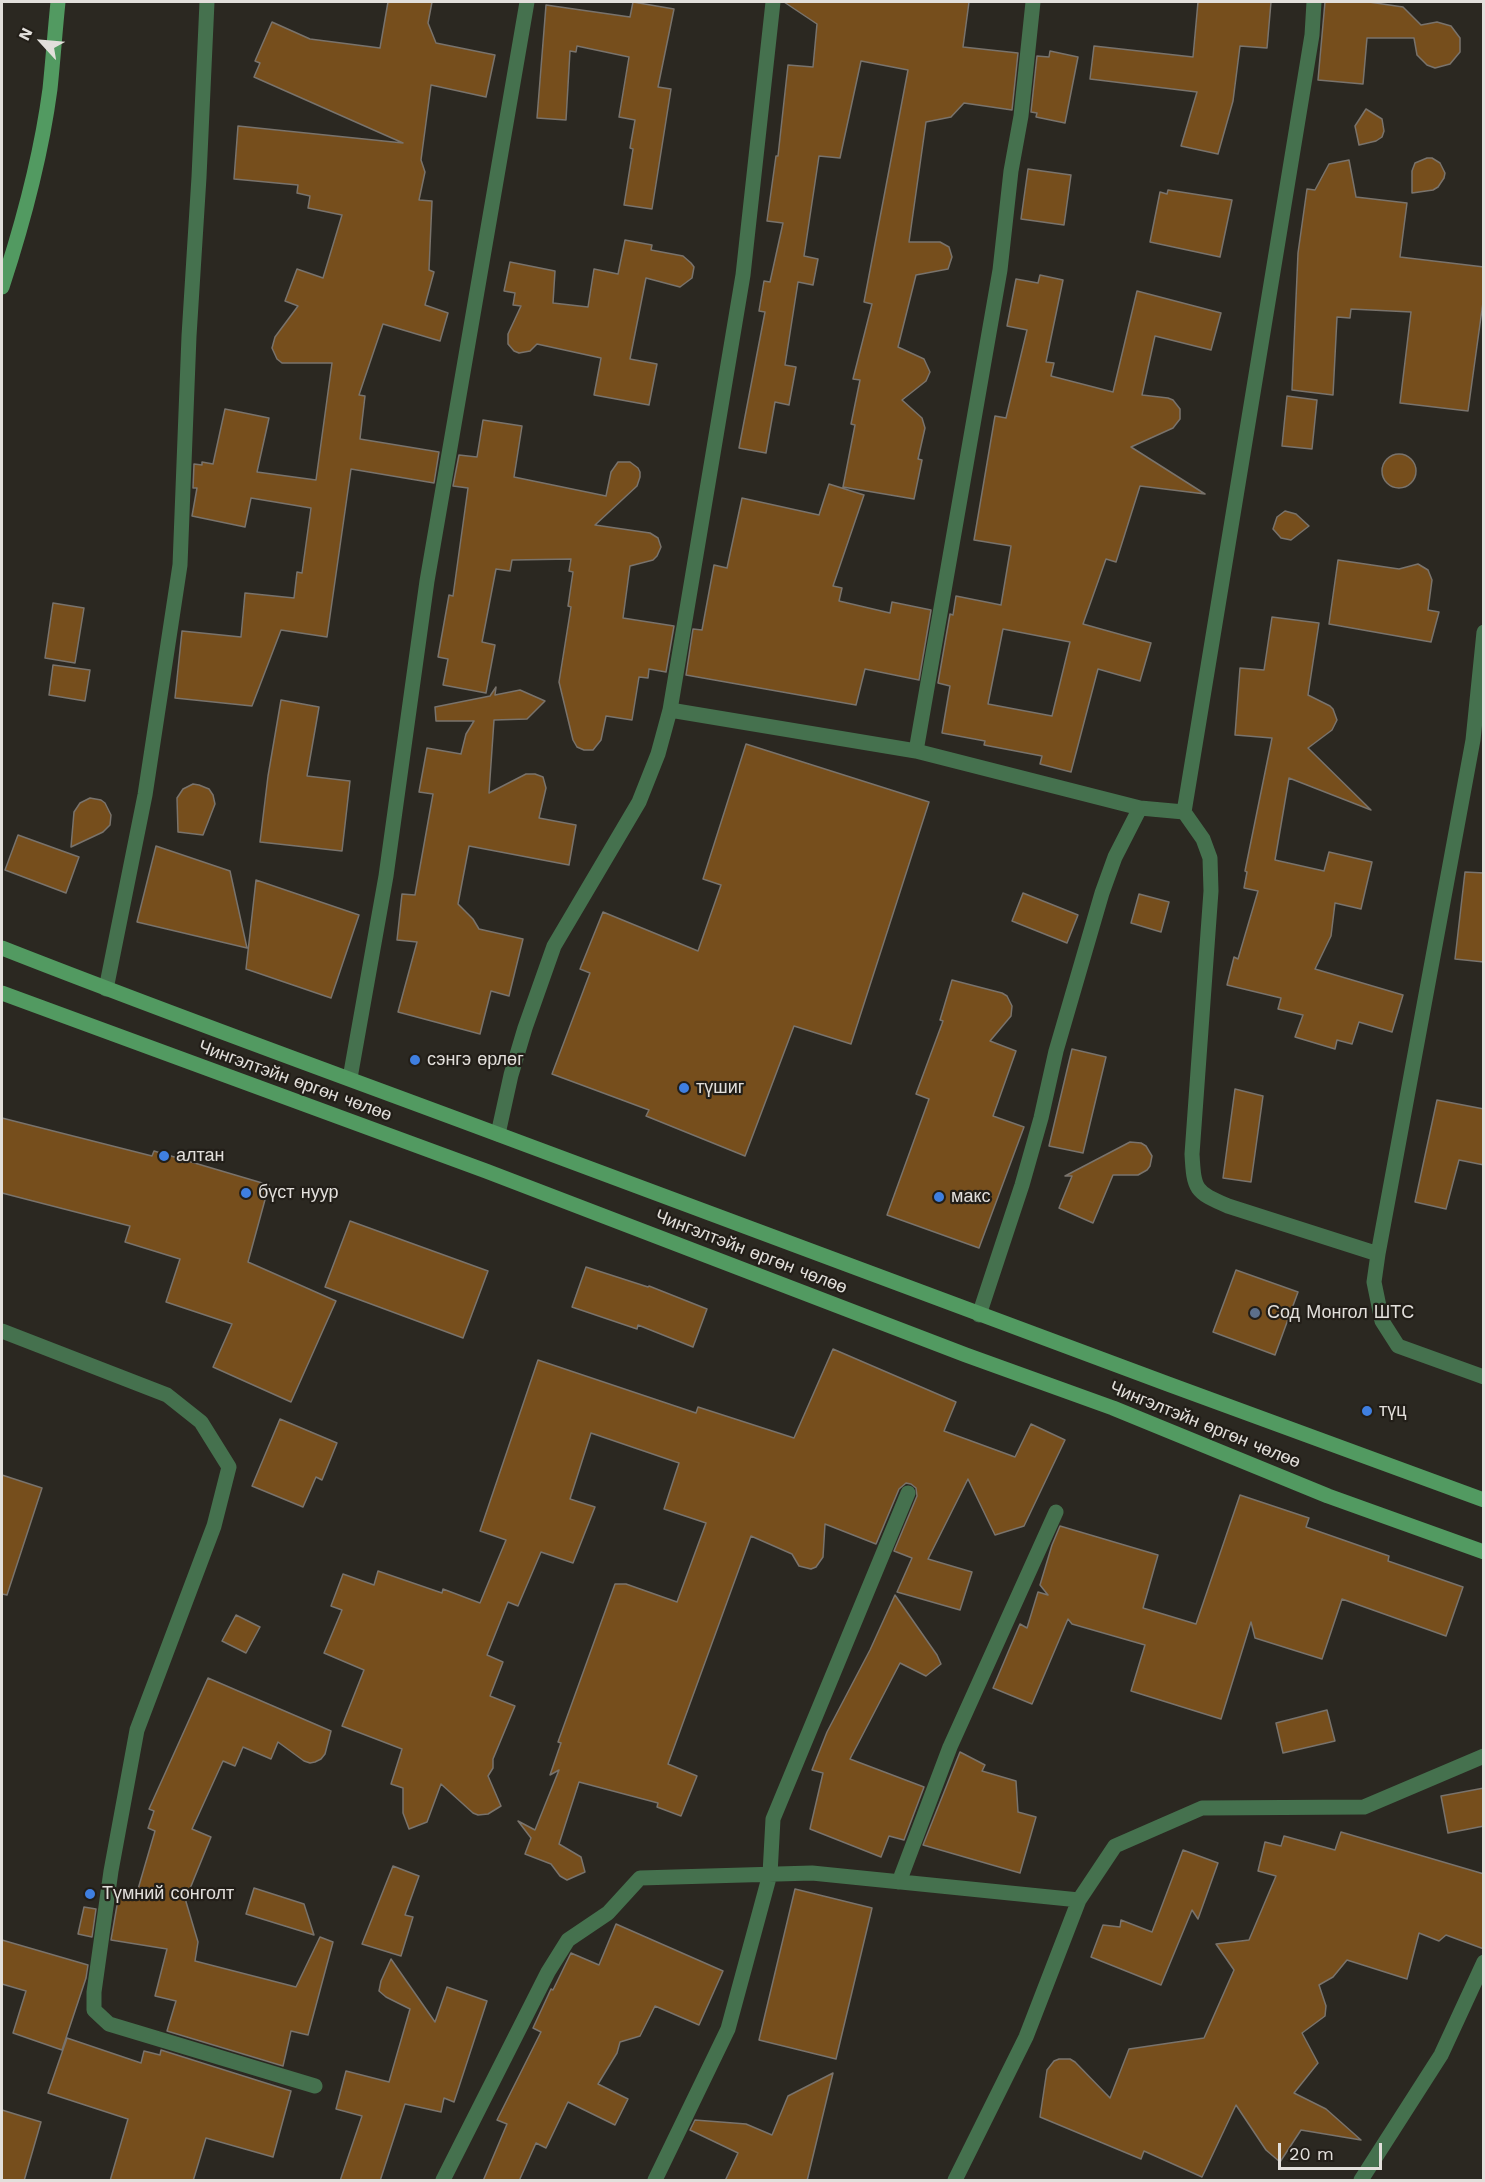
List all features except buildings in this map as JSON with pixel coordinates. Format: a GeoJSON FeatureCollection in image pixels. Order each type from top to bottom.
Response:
{"type":"FeatureCollection","features":[{"type":"Feature","properties":{"kind":"main road"},"geometry":{"type":"LineString","coordinates":[[2,287],[28,199],[39,148],[50,90],[58,2]]}},
{"type":"Feature","properties":{"kind":"main road","name":"Чингэлтэйн өргөн чөлөө"},"geometry":{"type":"LineString","coordinates":[[2,948],[191,1022],[350,1078],[979,1315],[1484,1500]]}},
{"type":"Feature","properties":{"kind":"main road","name":"Чингэлтэйн өргөн чөлөө"},"geometry":{"type":"LineString","coordinates":[[2,993],[464,1163],[966,1355],[1113,1408],[1328,1496],[1484,1552]]}},
{"type":"Feature","properties":{"kind":"street"},"geometry":{"type":"LineString","coordinates":[[105,989],[146,795],[180,565],[189,336],[200,177],[207,2]]}},
{"type":"Feature","properties":{"kind":"street"},"geometry":{"type":"LineString","coordinates":[[350,1078],[386,876],[427,581],[526,2]]}},
{"type":"Feature","properties":{"kind":"street"},"geometry":{"type":"LineString","coordinates":[[498,1134],[522,1037],[554,946],[639,802],[658,754],[670,710],[743,275],[773,2]]}},
{"type":"Feature","properties":{"kind":"street"},"geometry":{"type":"LineString","coordinates":[[916,751],[1000,270],[1011,171],[1021,116],[1033,2]]}},
{"type":"Feature","properties":{"kind":"street"},"geometry":{"type":"LineString","coordinates":[[1314,2],[1310,47],[1184,812],[1203,839],[1210,858],[1211,891],[1192,1154],[1194,1183],[1204,1196],[1228,1206],[1378,1254]]}},
{"type":"Feature","properties":{"kind":"street"},"geometry":{"type":"LineString","coordinates":[[1484,632],[1473,740],[1374,1282],[1382,1321],[1398,1346],[1484,1377]]}},
{"type":"Feature","properties":{"kind":"street"},"geometry":{"type":"LineString","coordinates":[[670,710],[916,751],[1140,808],[1184,812]]}},
{"type":"Feature","properties":{"kind":"street"},"geometry":{"type":"LineString","coordinates":[[979,1315],[1022,1185],[1041,1118],[1056,1051],[1102,893],[1115,857],[1140,808]]}},
{"type":"Feature","properties":{"kind":"street"},"geometry":{"type":"LineString","coordinates":[[2,1331],[167,1395],[201,1422],[229,1467],[214,1526],[137,1730],[111,1871],[94,1992],[94,2010],[109,2024],[315,2086]]}},
{"type":"Feature","properties":{"kind":"street"},"geometry":{"type":"LineString","coordinates":[[655,2181],[728,2029],[770,1874],[773,1819],[908,1493]]}},
{"type":"Feature","properties":{"kind":"street"},"geometry":{"type":"LineString","coordinates":[[899,1882],[950,1747],[1056,1512]]}},
{"type":"Feature","properties":{"kind":"street"},"geometry":{"type":"LineString","coordinates":[[955,2181],[1026,2037],[1079,1900],[1115,1846],[1202,1808],[1364,1807],[1484,1755]]}},
{"type":"Feature","properties":{"kind":"street"},"geometry":{"type":"LineString","coordinates":[[443,2181],[548,1972],[568,1940],[608,1913],[640,1878],[812,1874],[1079,1900]]}},
{"type":"Feature","properties":{"kind":"street"},"geometry":{"type":"LineString","coordinates":[[1361,2181],[1441,2055],[1484,1962]]}},
{"type":"Feature","properties":{"kind":"place","name":"сэнгэ өрлөг"},"geometry":{"type":"Point","coordinates":[415,1060]}},
{"type":"Feature","properties":{"kind":"place","name":"түшиг"},"geometry":{"type":"Point","coordinates":[684,1088]}},
{"type":"Feature","properties":{"kind":"place","name":"алтан"},"geometry":{"type":"Point","coordinates":[164,1156]}},
{"type":"Feature","properties":{"kind":"place","name":"бүст нуур"},"geometry":{"type":"Point","coordinates":[246,1193]}},
{"type":"Feature","properties":{"kind":"place","name":"макс"},"geometry":{"type":"Point","coordinates":[939,1197]}},
{"type":"Feature","properties":{"kind":"place","name":"Сод Монгол ШТС"},"geometry":{"type":"Point","coordinates":[1255,1313]}},
{"type":"Feature","properties":{"kind":"place","name":"түц"},"geometry":{"type":"Point","coordinates":[1367,1411]}},
{"type":"Feature","properties":{"kind":"place","name":"Түмний сонголт"},"geometry":{"type":"Point","coordinates":[90,1894]}}]}
